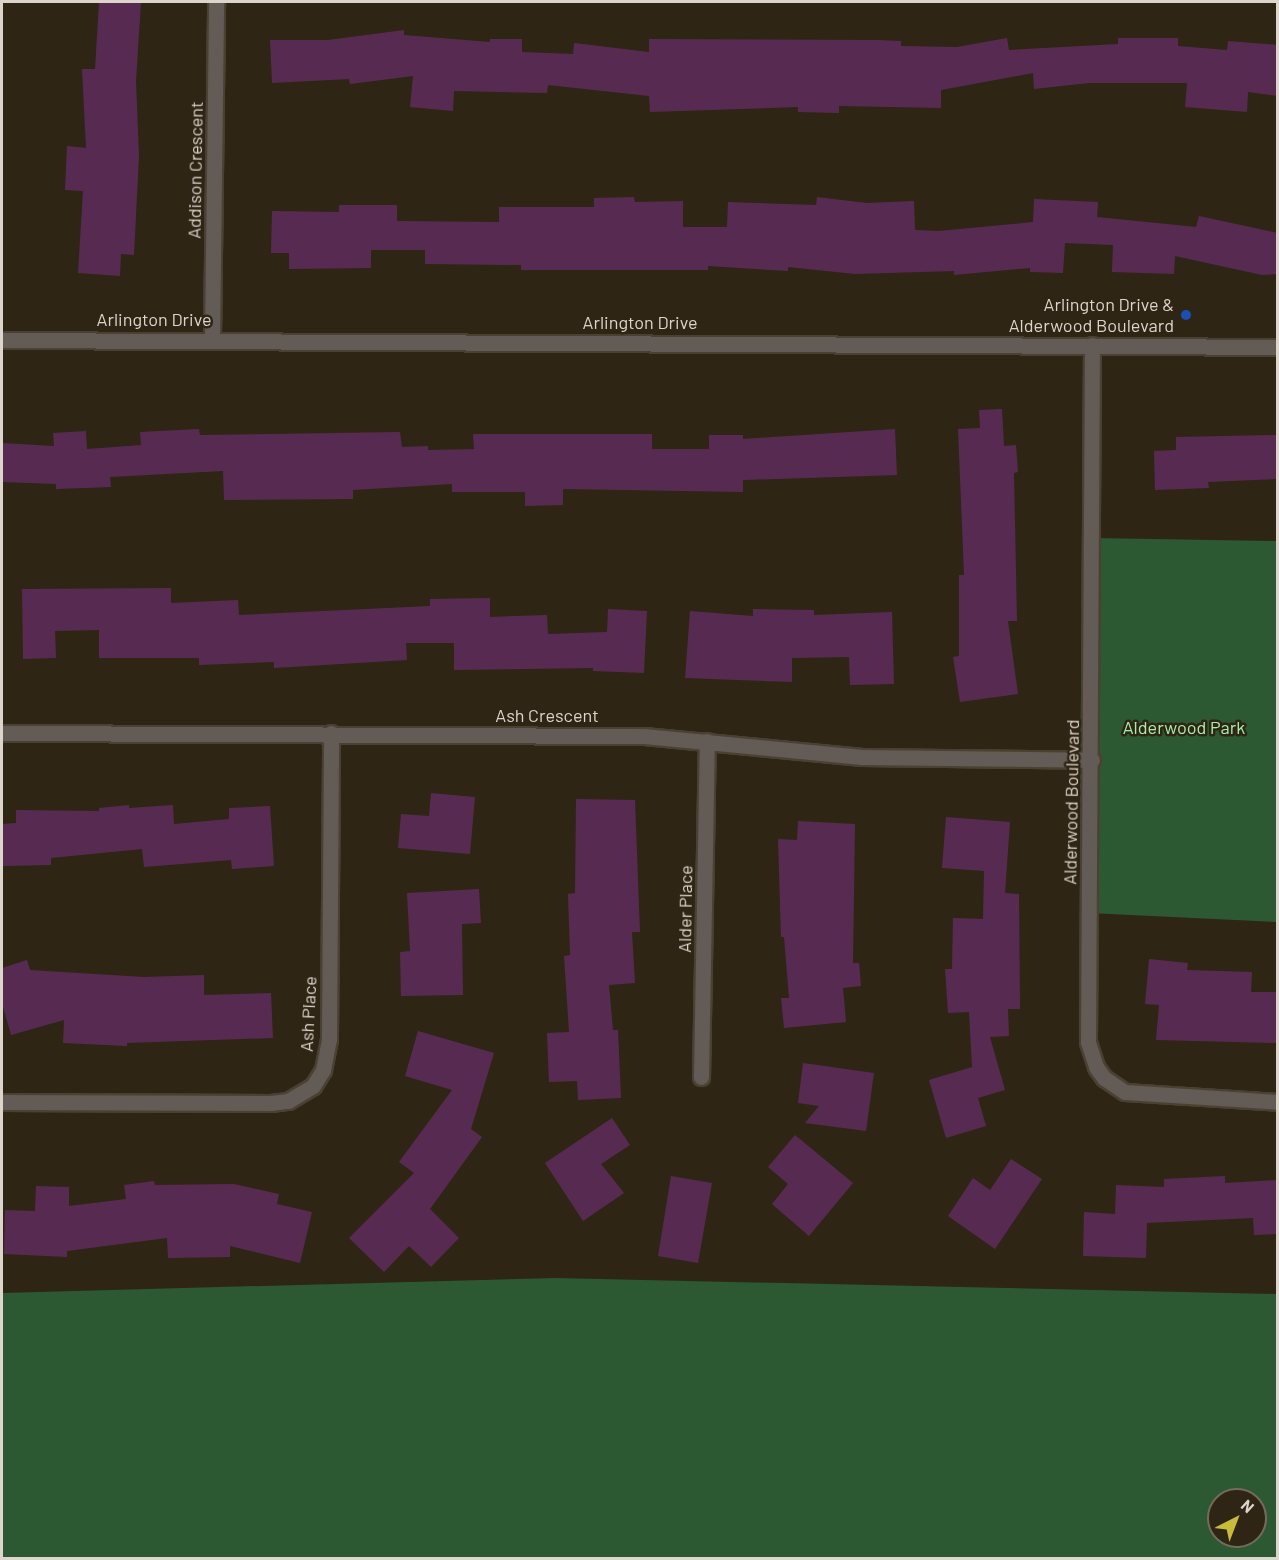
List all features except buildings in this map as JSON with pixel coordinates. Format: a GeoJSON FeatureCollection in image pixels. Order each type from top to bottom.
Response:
{"type":"FeatureCollection","features":[{"type":"Feature","properties":{"kind":"street","name":"Addison Crescent"},"geometry":{"type":"LineString","coordinates":[[212,339],[216,2]]}},
{"type":"Feature","properties":{"kind":"street","name":"Arlington Drive"},"geometry":{"type":"LineString","coordinates":[[2,340],[212,339],[1278,347]]}},
{"type":"Feature","properties":{"kind":"street","name":"Alderwood Boulevard"},"geometry":{"type":"LineString","coordinates":[[1092,345],[1092,760],[1088,1032],[1096,1067],[1116,1087],[1137,1095],[1278,1102]]}},
{"type":"Feature","properties":{"kind":"street","name":"Ash Crescent"},"geometry":{"type":"LineString","coordinates":[[2,733],[644,736],[862,757],[1092,760]]}},
{"type":"Feature","properties":{"kind":"street","name":"Ash Place"},"geometry":{"type":"LineString","coordinates":[[2,1102],[271,1103],[288,1101],[313,1086],[323,1070],[329,1040],[331,733]]}},
{"type":"Feature","properties":{"kind":"street","name":"Alder Place"},"geometry":{"type":"LineString","coordinates":[[701,1077],[707,741]]}},
{"type":"Feature","properties":{"kind":"green space","name":"Alderwood Park"},"geometry":{"type":"Polygon","coordinates":[[[1093,538],[1277,541],[1277,922],[1089,913],[1093,538]]]}},
{"type":"Feature","properties":{"kind":"green space"},"geometry":{"type":"Polygon","coordinates":[[[555,1278],[1277,1294],[1277,1558],[2,1558],[2,1293],[555,1278]]]}},
{"type":"Feature","properties":{"kind":"place","name":"Arlington Drive & Alderwood Boulevard"},"geometry":{"type":"Point","coordinates":[1186,315]}}]}
